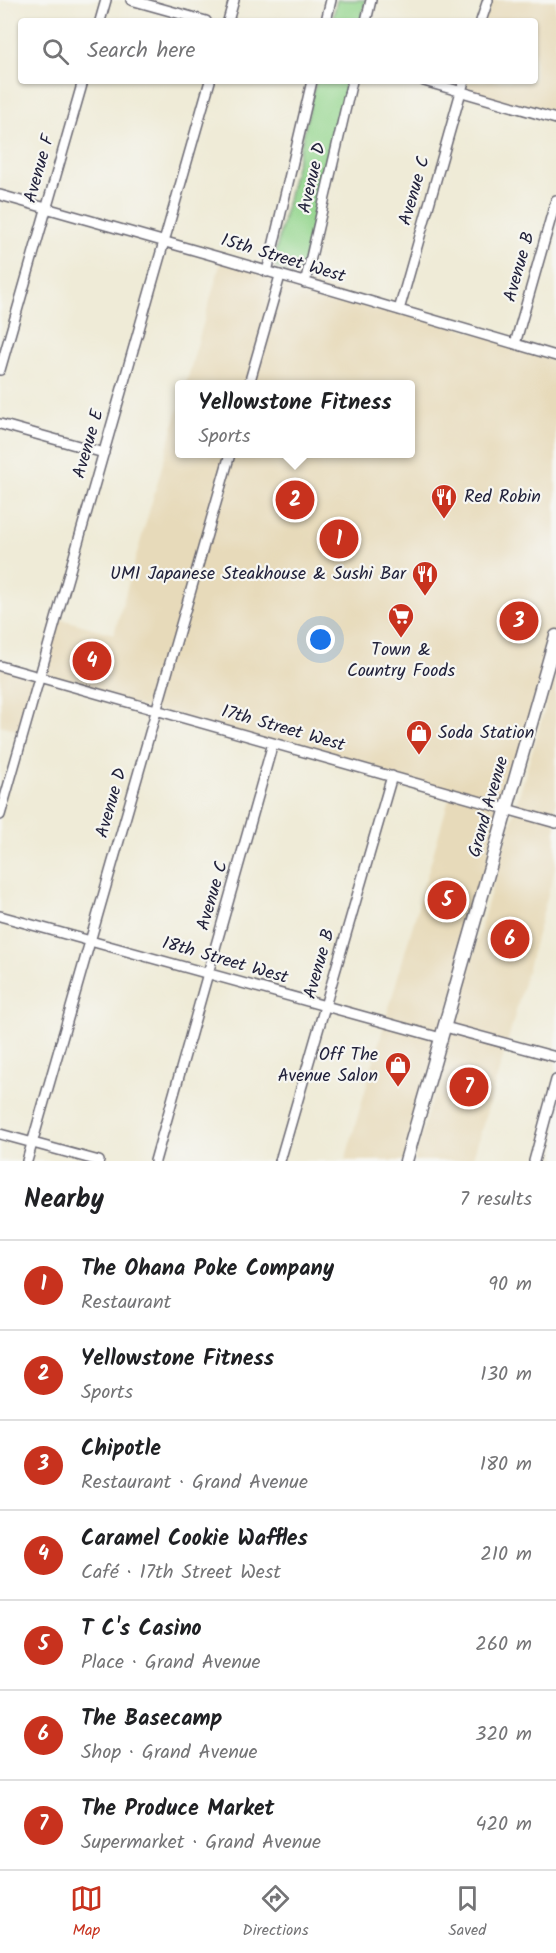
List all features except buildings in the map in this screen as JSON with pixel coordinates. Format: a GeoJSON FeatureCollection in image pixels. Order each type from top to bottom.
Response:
{"type":"FeatureCollection","features":[{"type":"Feature","properties":{"kind":"main road","name":"Grand Avenue"},"geometry":{"type":"LineString","coordinates":[[406,1161],[556,636]]}},
{"type":"Feature","properties":{"kind":"street"},"geometry":{"type":"LineString","coordinates":[[101,18],[106,0]]}},
{"type":"Feature","properties":{"kind":"street"},"geometry":{"type":"LineString","coordinates":[[131,0],[195,18]]}},
{"type":"Feature","properties":{"kind":"street"},"geometry":{"type":"LineString","coordinates":[[229,18],[234,0]]}},
{"type":"Feature","properties":{"kind":"street"},"geometry":{"type":"LineString","coordinates":[[327,18],[331,0]]}},
{"type":"Feature","properties":{"kind":"street"},"geometry":{"type":"LineString","coordinates":[[367,18],[371,0]]}},
{"type":"Feature","properties":{"kind":"street"},"geometry":{"type":"LineString","coordinates":[[482,18],[488,0]]}},
{"type":"Feature","properties":{"kind":"street","name":"Avenue F"},"geometry":{"type":"LineString","coordinates":[[0,370],[82,84]]}},
{"type":"Feature","properties":{"kind":"street","name":"Avenue E"},"geometry":{"type":"LineString","coordinates":[[0,815],[209,84]]}},
{"type":"Feature","properties":{"kind":"street","name":"Avenue D"},"geometry":{"type":"LineString","coordinates":[[267,272],[311,84]]}},
{"type":"Feature","properties":{"kind":"street","name":"Avenue D"},"geometry":{"type":"LineString","coordinates":[[305,283],[351,84]]}},
{"type":"Feature","properties":{"kind":"street"},"geometry":{"type":"LineString","coordinates":[[434,84],[556,119]]}},
{"type":"Feature","properties":{"kind":"street","name":"Avenue C"},"geometry":{"type":"LineString","coordinates":[[399,310],[463,84]]}},
{"type":"Feature","properties":{"kind":"street","name":"15th Street West"},"geometry":{"type":"LineString","coordinates":[[0,195],[556,356]]}},
{"type":"Feature","properties":{"kind":"street","name":"Avenue B"},"geometry":{"type":"LineString","coordinates":[[515,344],[556,200]]}},
{"type":"Feature","properties":{"kind":"street"},"geometry":{"type":"LineString","coordinates":[[250,380],[280,276]]}},
{"type":"Feature","properties":{"kind":"street"},"geometry":{"type":"LineString","coordinates":[[0,423],[104,453]]}},
{"type":"Feature","properties":{"kind":"street","name":"Avenue D"},"geometry":{"type":"LineString","coordinates":[[27,1161],[229,458]]}},
{"type":"Feature","properties":{"kind":"street","name":"17th Street West"},"geometry":{"type":"LineString","coordinates":[[0,666],[556,823]]}},
{"type":"Feature","properties":{"kind":"street","name":"Avenue C"},"geometry":{"type":"LineString","coordinates":[[155,1161],[273,743]]}},
{"type":"Feature","properties":{"kind":"street","name":"Avenue B"},"geometry":{"type":"LineString","coordinates":[[280,1161],[392,776]]}},
{"type":"Feature","properties":{"kind":"street","name":"18th Street West"},"geometry":{"type":"LineString","coordinates":[[0,916],[325,1006],[556,1057]]}},
{"type":"Feature","properties":{"kind":"street"},"geometry":{"type":"LineString","coordinates":[[534,1161],[556,1080]]}},
{"type":"Feature","properties":{"kind":"street"},"geometry":{"type":"LineString","coordinates":[[0,1134],[99,1161]]}},
{"type":"Feature","properties":{"kind":"shaded area"},"geometry":{"type":"Polygon","coordinates":[[[488,0],[556,0],[556,119],[461,91],[463,84],[538,84],[538,18],[482,18],[488,0]]]}},
{"type":"Feature","properties":{"kind":"shaded area"},"geometry":{"type":"Polygon","coordinates":[[[222,258],[556,356],[556,636],[406,1161],[345,1161],[451,792],[40,678],[24,732],[0,725],[0,666],[39,677],[57,618],[114,634],[175,421],[175,458],[415,458],[415,380],[187,380],[222,258]]]}},
{"type":"Feature","properties":{"kind":"shaded area"},"geometry":{"type":"Polygon","coordinates":[[[556,671],[556,865],[507,1044],[472,1161],[414,1161],[508,832],[556,671]]]}},
{"type":"Feature","properties":{"kind":"green space"},"geometry":{"type":"Polygon","coordinates":[[[337,0],[366,0],[362,18],[333,18],[337,0]]]}},
{"type":"Feature","properties":{"kind":"green space"},"geometry":{"type":"Polygon","coordinates":[[[315,84],[346,84],[302,270],[296,274],[276,268],[277,266],[273,263],[315,84]]]}},
{"type":"Feature","properties":{"kind":"place","name":"Yellowstone Fitness"},"geometry":{"type":"Point","coordinates":[295,500]}},
{"type":"Feature","properties":{"kind":"place","name":"Red Robin"},"geometry":{"type":"Point","coordinates":[444,520]}},
{"type":"Feature","properties":{"kind":"place","name":"The Ohana Poke Company"},"geometry":{"type":"Point","coordinates":[339,539]}},
{"type":"Feature","properties":{"kind":"place","name":"UMI Japanese Steakhouse & Sushi Bar"},"geometry":{"type":"Point","coordinates":[425,597]}},
{"type":"Feature","properties":{"kind":"place","name":"Chipotle"},"geometry":{"type":"Point","coordinates":[519,621]}},
{"type":"Feature","properties":{"kind":"place","name":"Town & Country Foods"},"geometry":{"type":"Point","coordinates":[401,639]}},
{"type":"Feature","properties":{"kind":"place","name":"Caramel Cookie Waffles"},"geometry":{"type":"Point","coordinates":[92,661]}},
{"type":"Feature","properties":{"kind":"place","name":"Soda Station"},"geometry":{"type":"Point","coordinates":[419,756]}},
{"type":"Feature","properties":{"kind":"place","name":"T C's Casino"},"geometry":{"type":"Point","coordinates":[447,900]}},
{"type":"Feature","properties":{"kind":"place","name":"The Basecamp"},"geometry":{"type":"Point","coordinates":[510,939]}},
{"type":"Feature","properties":{"kind":"place","name":"The Produce Market"},"geometry":{"type":"Point","coordinates":[469,1087]}},
{"type":"Feature","properties":{"kind":"place","name":"Off The Avenue Salon"},"geometry":{"type":"Point","coordinates":[398,1088]}}]}
